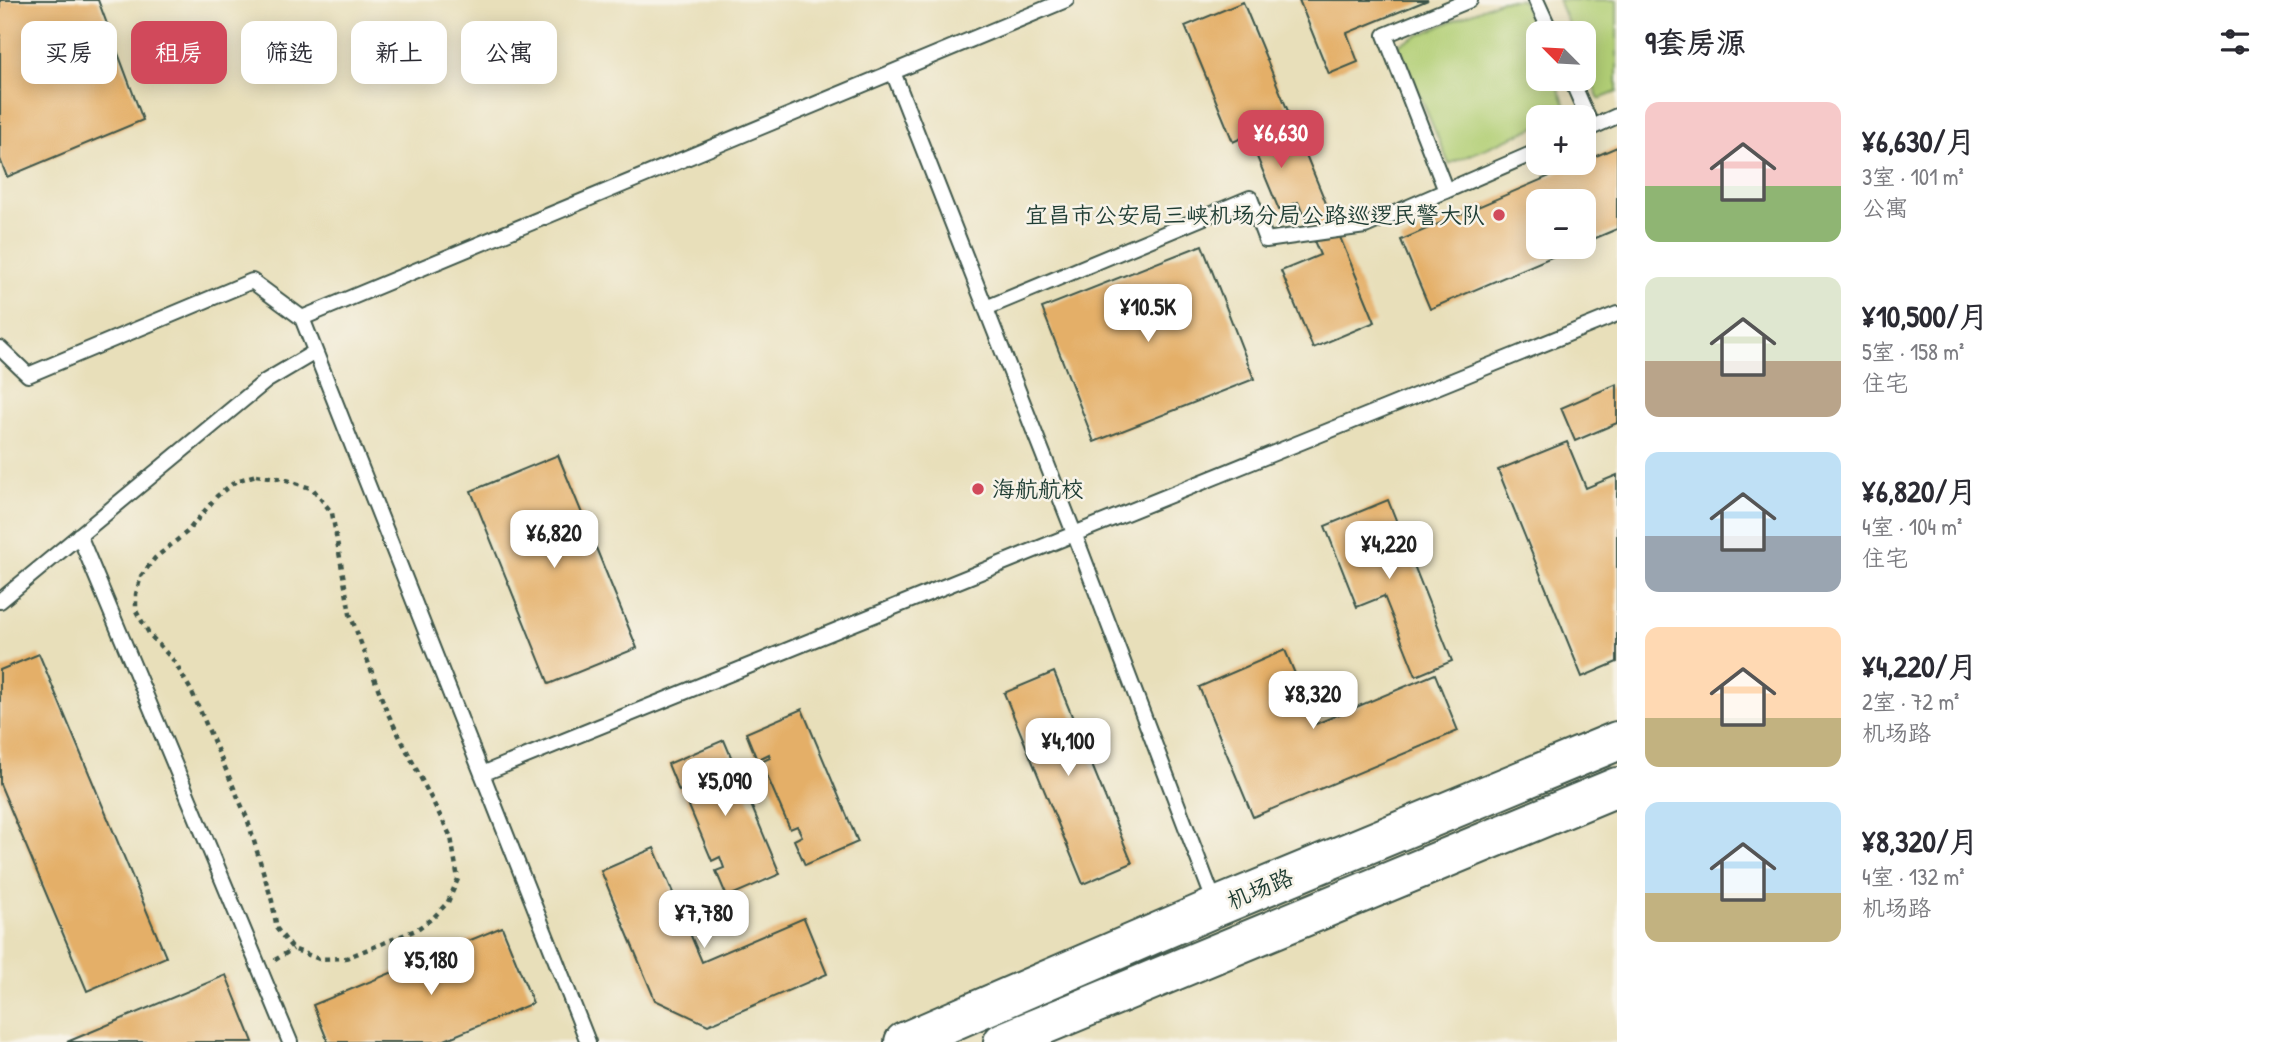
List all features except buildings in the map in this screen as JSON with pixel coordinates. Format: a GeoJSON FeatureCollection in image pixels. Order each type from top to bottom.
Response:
{"type":"FeatureCollection","features":[{"type":"Feature","properties":{"kind":"main road","name":"机场路"},"geometry":{"type":"LineString","coordinates":[[904,1042],[1216,907],[1617,741]]}},
{"type":"Feature","properties":{"kind":"main road","name":"机场路"},"geometry":{"type":"LineString","coordinates":[[1003,1042],[1617,787]]}},
{"type":"Feature","properties":{"kind":"lane"},"geometry":{"type":"LineString","coordinates":[[302,318],[1066,0]]}},
{"type":"Feature","properties":{"kind":"lane"},"geometry":{"type":"LineString","coordinates":[[1446,191],[1385,35],[1470,0]]}},
{"type":"Feature","properties":{"kind":"lane"},"geometry":{"type":"LineString","coordinates":[[1536,0],[1546,21]]}},
{"type":"Feature","properties":{"kind":"lane"},"geometry":{"type":"LineString","coordinates":[[893,72],[1074,533],[1216,907]]}},
{"type":"Feature","properties":{"kind":"lane"},"geometry":{"type":"LineString","coordinates":[[1596,126],[1617,117]]}},
{"type":"Feature","properties":{"kind":"lane"},"geometry":{"type":"LineString","coordinates":[[986,308],[1250,198],[1266,240],[1365,226],[1526,156]]}},
{"type":"Feature","properties":{"kind":"lane"},"geometry":{"type":"LineString","coordinates":[[0,348],[28,375],[252,281],[302,318],[588,1042]]}},
{"type":"Feature","properties":{"kind":"lane"},"geometry":{"type":"LineString","coordinates":[[482,774],[1617,314]]}},
{"type":"Feature","properties":{"kind":"lane"},"geometry":{"type":"LineString","coordinates":[[0,601],[266,381],[315,352]]}},
{"type":"Feature","properties":{"kind":"lane"},"geometry":{"type":"LineString","coordinates":[[79,535],[290,1042]]}},
{"type":"Feature","properties":{"kind":"path"},"geometry":{"type":"LineString","coordinates":[[256,475],[284,478],[313,489],[332,513],[350,614],[387,712],[451,837],[458,879],[448,902],[435,917],[416,930],[346,958],[319,959],[293,948],[277,929],[272,901],[247,818],[192,692],[174,662],[150,635],[136,611],[136,594],[141,576],[155,558],[187,532],[217,496],[236,481],[256,475]]}},
{"type":"Feature","properties":{"kind":"green space"},"geometry":{"type":"Polygon","coordinates":[[[1502,0],[1522,0],[1530,21],[1526,21],[1526,91],[1559,91],[1565,105],[1526,105],[1526,131],[1449,164],[1398,44],[1502,0]]]}},
{"type":"Feature","properties":{"kind":"green space"},"geometry":{"type":"Polygon","coordinates":[[[1558,0],[1617,0],[1617,92],[1599,99],[1596,91],[1596,21],[1567,21],[1558,0]]]}},
{"type":"Feature","properties":{"kind":"place","name":"宜昌市公安局三峡机场分局公路巡逻民警大队"},"geometry":{"type":"Point","coordinates":[1499,215]}},
{"type":"Feature","properties":{"kind":"place","name":"海航航校"},"geometry":{"type":"Point","coordinates":[978,489]}}]}
